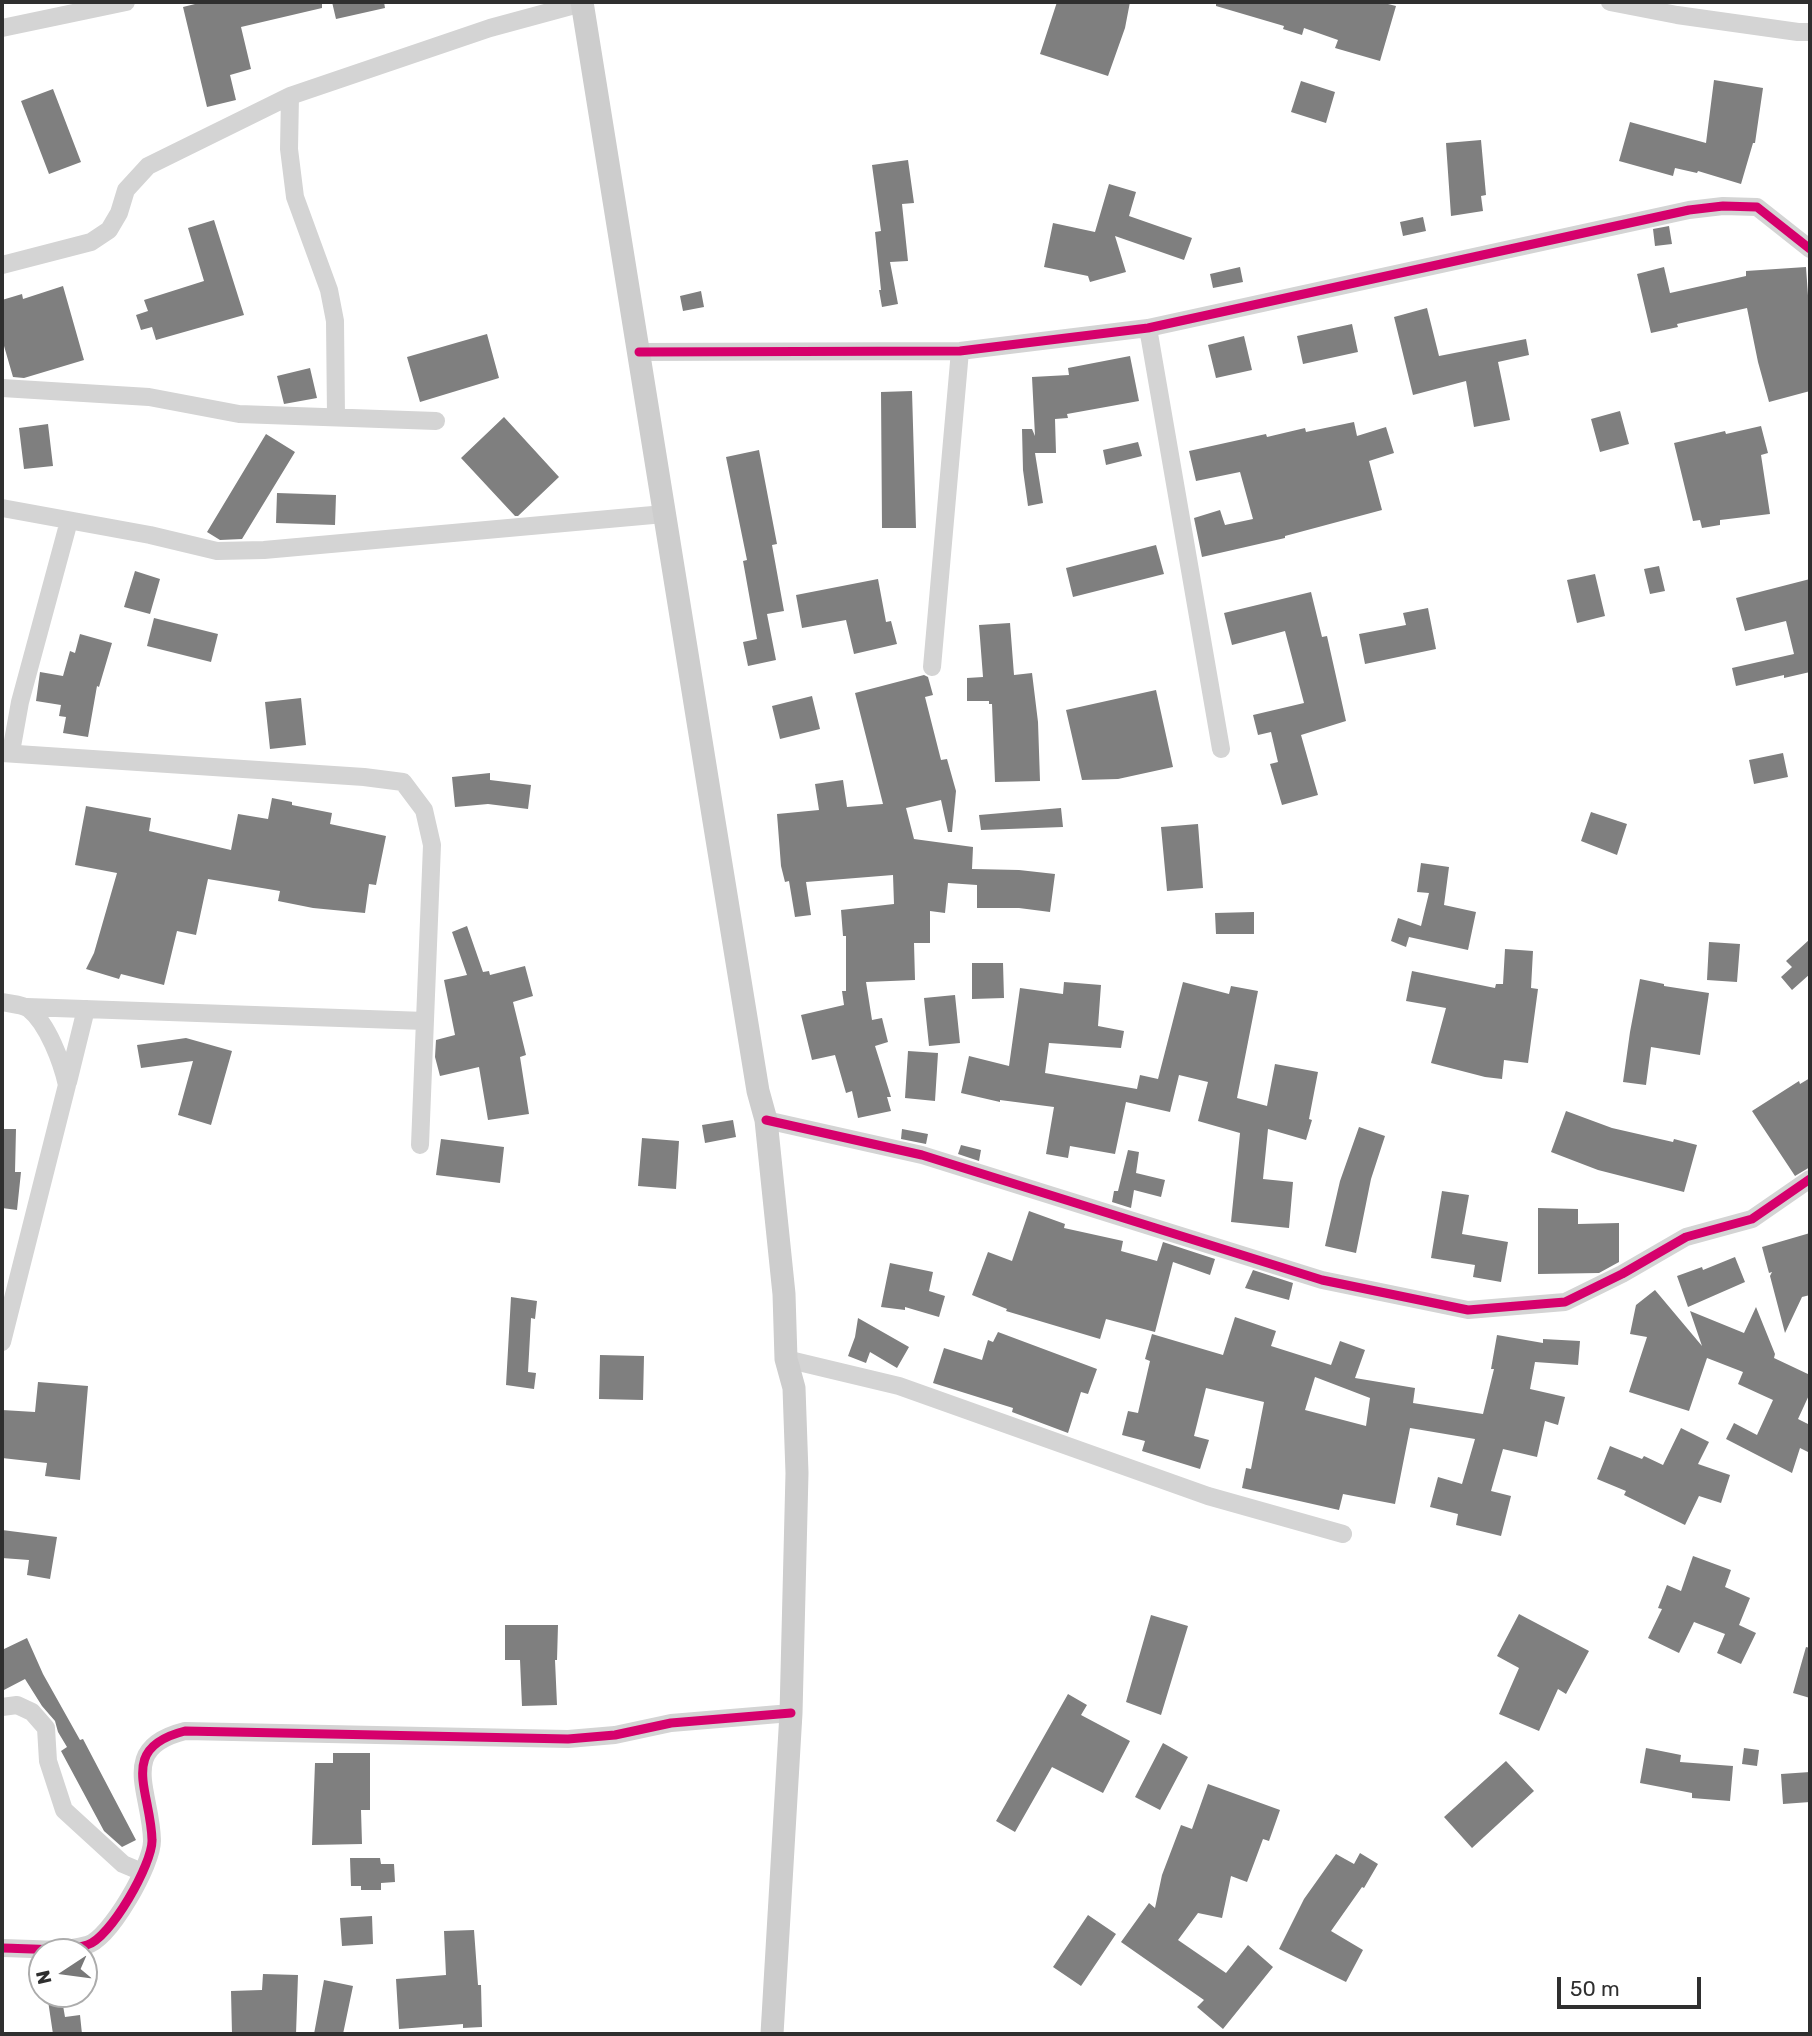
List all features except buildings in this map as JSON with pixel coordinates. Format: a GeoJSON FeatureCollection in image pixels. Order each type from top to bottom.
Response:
{"type":"FeatureCollection","features":[{"type":"Feature","properties":{"kind":"main road"},"geometry":{"type":"LineString","coordinates":[[582,2],[758,1091],[765,1119],[784,1294],[786,1359],[794,1388],[797,1473],[791,1713],[772,2034]]}},
{"type":"Feature","properties":{"kind":"street"},"geometry":{"type":"LineString","coordinates":[[2,28],[126,2]]}},
{"type":"Feature","properties":{"kind":"street"},"geometry":{"type":"LineString","coordinates":[[2,265],[91,243],[108,230],[119,212],[125,190],[148,166],[290,96],[490,28],[582,2]]}},
{"type":"Feature","properties":{"kind":"street"},"geometry":{"type":"LineString","coordinates":[[1610,2],[1677,15],[1798,33],[1810,32]]}},
{"type":"Feature","properties":{"kind":"street"},"geometry":{"type":"LineString","coordinates":[[290,96],[289,149],[295,197],[329,290],[335,321],[336,416]]}},
{"type":"Feature","properties":{"kind":"street"},"geometry":{"type":"LineString","coordinates":[[639,352],[960,351],[1148,328],[1689,210],[1723,206],[1756,207],[1810,249]]}},
{"type":"Feature","properties":{"kind":"street"},"geometry":{"type":"LineString","coordinates":[[1148,328],[1221,749]]}},
{"type":"Feature","properties":{"kind":"street"},"geometry":{"type":"LineString","coordinates":[[932,667],[960,351]]}},
{"type":"Feature","properties":{"kind":"street"},"geometry":{"type":"LineString","coordinates":[[2,388],[149,397],[239,414],[436,421]]}},
{"type":"Feature","properties":{"kind":"street"},"geometry":{"type":"LineString","coordinates":[[2,509],[150,535],[217,551],[264,550],[664,513]]}},
{"type":"Feature","properties":{"kind":"street"},"geometry":{"type":"LineString","coordinates":[[69,521],[6,752],[403,782],[424,810],[432,845],[420,1145]]}},
{"type":"Feature","properties":{"kind":"street"},"geometry":{"type":"LineString","coordinates":[[2,1002],[27,1007],[425,1021]]}},
{"type":"Feature","properties":{"kind":"street"},"geometry":{"type":"LineString","coordinates":[[27,1007],[38,1018],[49,1038],[62,1065],[67,1085]]}},
{"type":"Feature","properties":{"kind":"street"},"geometry":{"type":"LineString","coordinates":[[2,1342],[86,1009]]}},
{"type":"Feature","properties":{"kind":"street"},"geometry":{"type":"LineString","coordinates":[[765,1119],[922,1155],[1322,1280],[1468,1310],[1565,1302],[1622,1274],[1686,1237],[1752,1219],[1810,1179]]}},
{"type":"Feature","properties":{"kind":"street"},"geometry":{"type":"LineString","coordinates":[[786,1359],[899,1386],[1208,1496],[1343,1534]]}},
{"type":"Feature","properties":{"kind":"street"},"geometry":{"type":"LineString","coordinates":[[2,1707],[17,1705],[32,1712],[46,1728],[48,1760],[64,1810],[123,1864],[142,1872]]}},
{"type":"Feature","properties":{"kind":"street"},"geometry":{"type":"LineString","coordinates":[[2,1948],[61,1949],[89,1945],[104,1935],[122,1910],[142,1872],[153,1843],[142,1783],[145,1755],[155,1742],[167,1736],[184,1731],[568,1740],[615,1735],[671,1723],[791,1713]]}},
{"type":"Feature","properties":{"kind":"cycle path"},"geometry":{"type":"LineString","coordinates":[[639,352],[960,351],[1148,328],[1689,210],[1723,206],[1757,207],[1810,249]]}},
{"type":"Feature","properties":{"kind":"cycle path"},"geometry":{"type":"LineString","coordinates":[[766,1120],[922,1155],[1322,1280],[1468,1310],[1565,1302],[1622,1274],[1686,1237],[1752,1219],[1810,1179]]}},
{"type":"Feature","properties":{"kind":"cycle path"},"geometry":{"type":"LineString","coordinates":[[2,1948],[77,1947],[96,1940],[107,1929],[138,1882],[150,1851],[152,1840],[144,1788],[144,1760],[151,1748],[164,1739],[185,1731],[568,1739],[615,1735],[671,1723],[791,1713]]}}]}
